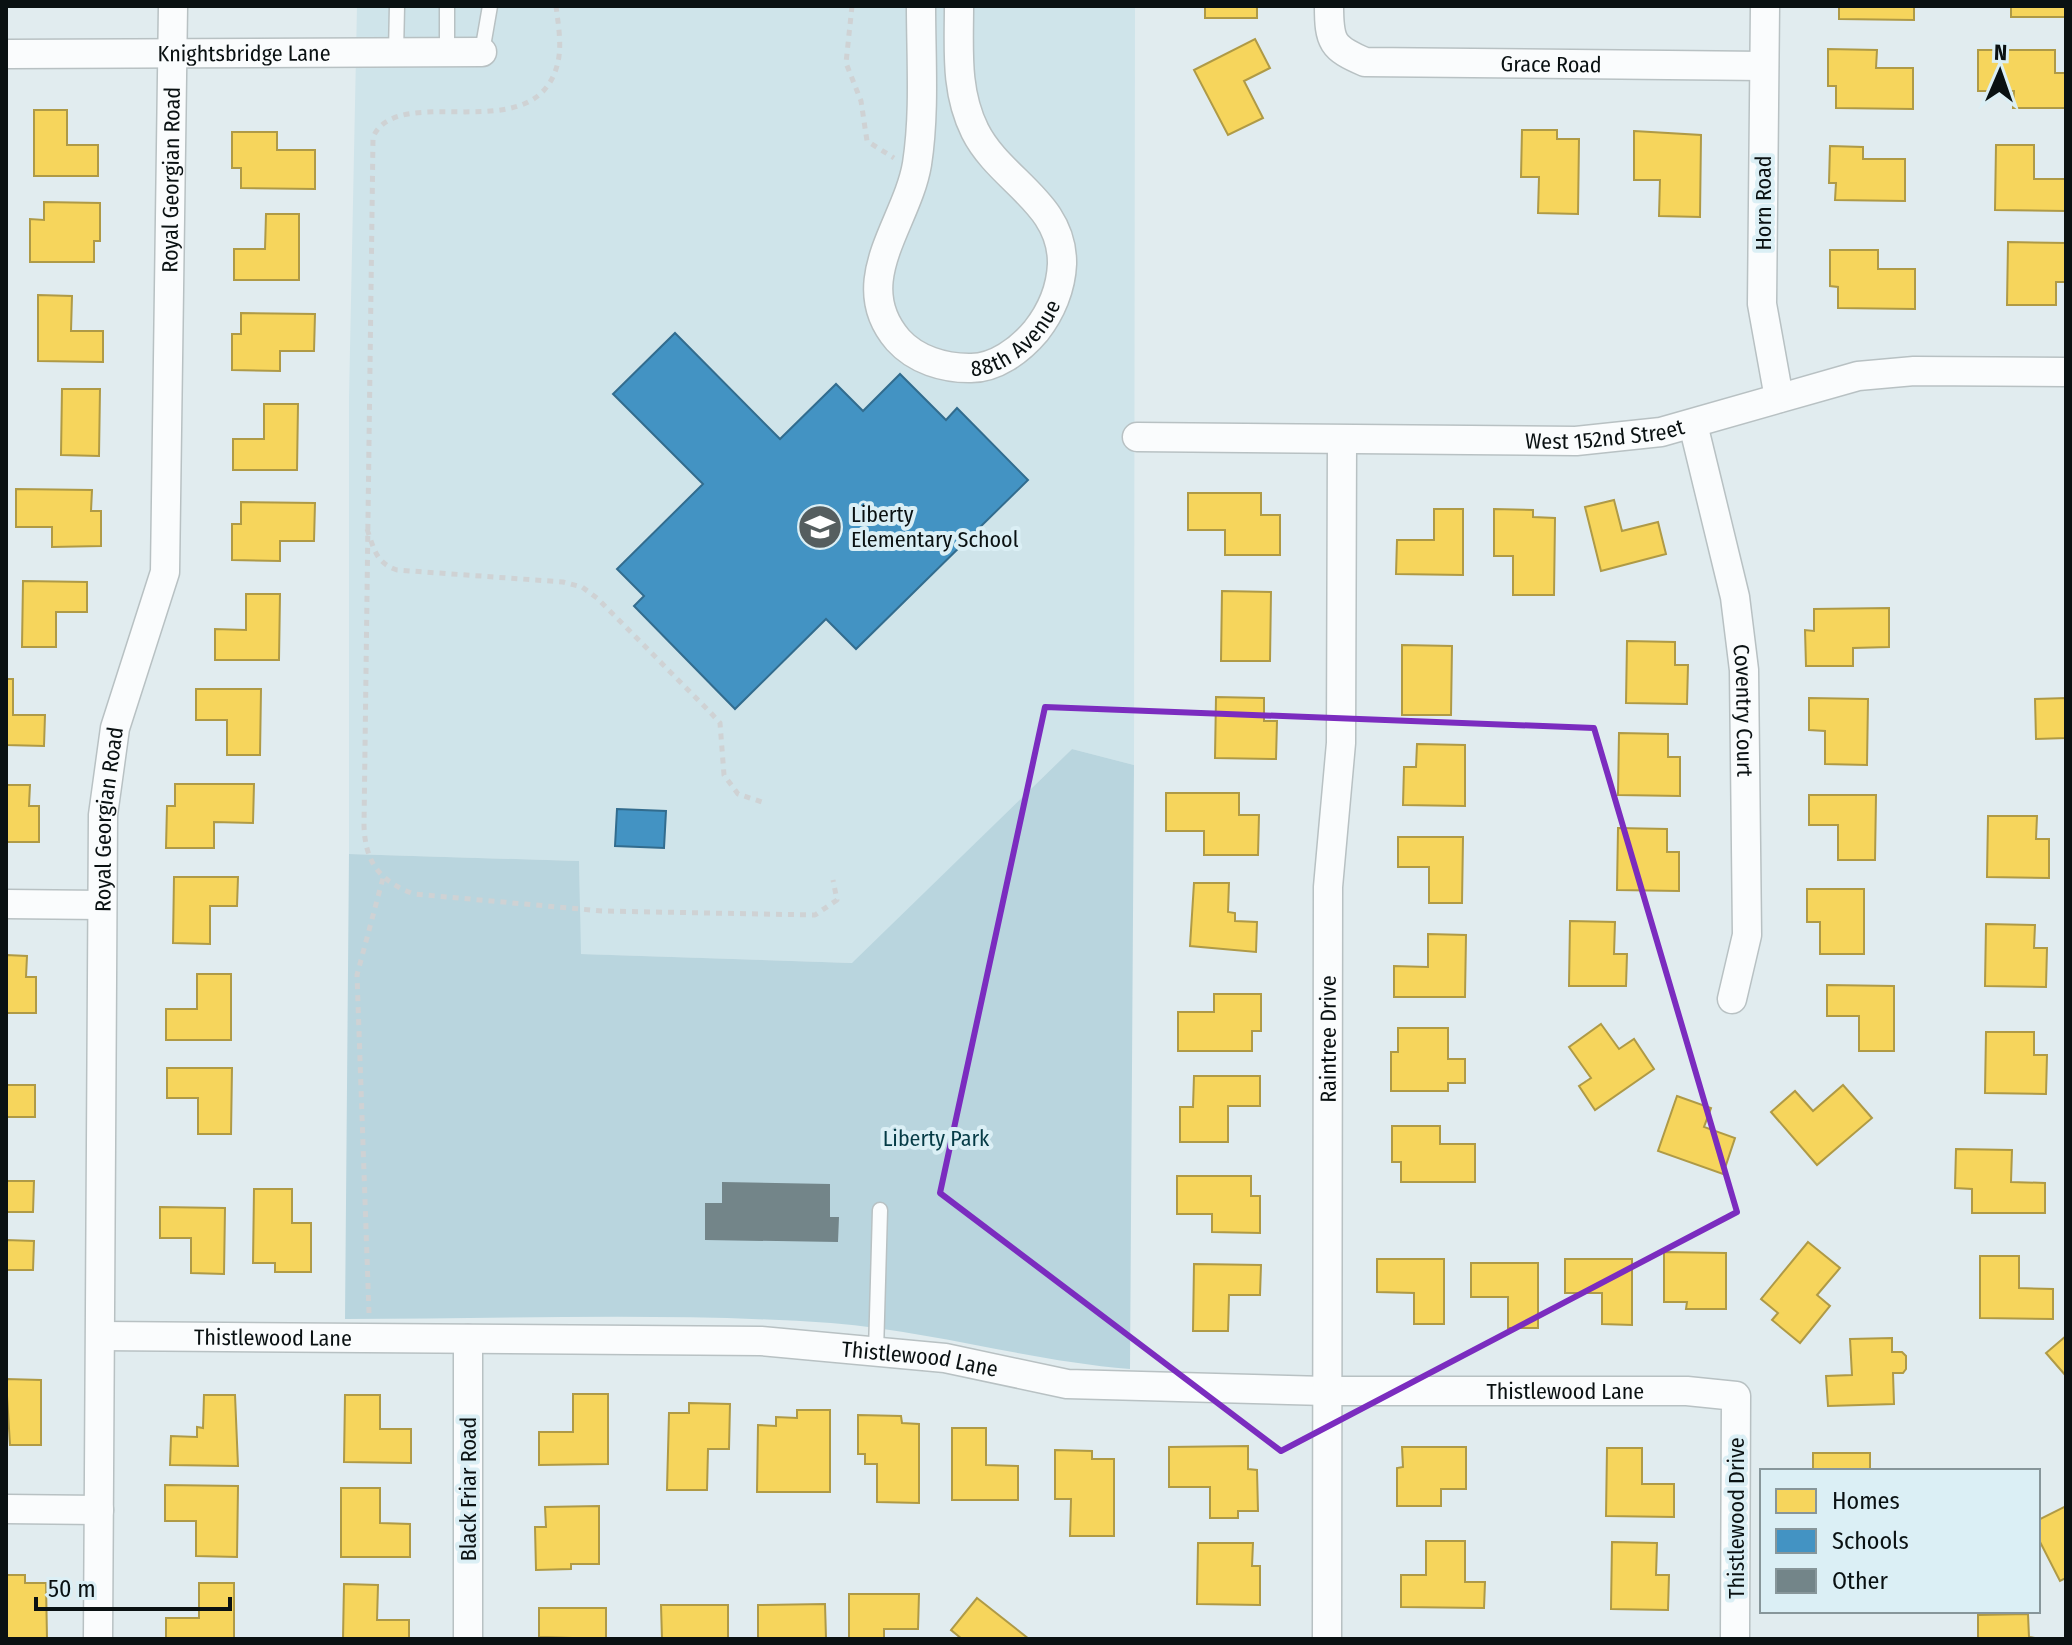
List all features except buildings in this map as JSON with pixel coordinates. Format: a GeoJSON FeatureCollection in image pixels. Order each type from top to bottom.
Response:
{"type":"FeatureCollection","features":[{"type":"Feature","properties":{"kind":"street","name":"Royal Georgian Road"},"geometry":{"type":"LineString","coordinates":[[98,1639],[103,815],[110,753],[165,572],[173,6]]}},
{"type":"Feature","properties":{"kind":"street","name":"88th Avenue"},"geometry":{"type":"LineString","coordinates":[[921,6],[916,169],[878,275],[880,308],[891,332],[903,346],[947,367],[974,369],[993,365],[1035,333],[1057,294],[1062,256],[1059,234],[1049,215],[989,153],[964,105],[959,72],[959,6]]}},
{"type":"Feature","properties":{"kind":"street","name":"Grace Road"},"geometry":{"type":"LineString","coordinates":[[1329,6],[1329,33],[1339,51],[1365,62],[1764,66]]}},
{"type":"Feature","properties":{"kind":"street","name":"Horn Road"},"geometry":{"type":"LineString","coordinates":[[1765,6],[1762,304],[1779,398]]}},
{"type":"Feature","properties":{"kind":"street","name":"Knightsbridge Lane"},"geometry":{"type":"LineString","coordinates":[[6,54],[482,52]]}},
{"type":"Feature","properties":{"kind":"street","name":"West 152nd Street"},"geometry":{"type":"LineString","coordinates":[[1137,437],[1576,441],[1648,434],[1693,424],[1858,376],[1889,372],[2066,372]]}},
{"type":"Feature","properties":{"kind":"street","name":"Coventry Court"},"geometry":{"type":"LineString","coordinates":[[1693,424],[1735,597],[1744,670],[1747,935],[1732,999]]}},
{"type":"Feature","properties":{"kind":"street","name":"Raintree Drive"},"geometry":{"type":"LineString","coordinates":[[1327,1639],[1328,887],[1341,743],[1342,441]]}},
{"type":"Feature","properties":{"kind":"street"},"geometry":{"type":"LineString","coordinates":[[6,904],[102,905]]}},
{"type":"Feature","properties":{"kind":"street","name":"Thistlewood Lane"},"geometry":{"type":"LineString","coordinates":[[101,1336],[761,1341],[945,1358],[1067,1384],[1325,1391],[1687,1391],[1736,1396]]}},
{"type":"Feature","properties":{"kind":"street","name":"Black Friar Road"},"geometry":{"type":"LineString","coordinates":[[468,1339],[468,1639]]}},
{"type":"Feature","properties":{"kind":"street","name":"Thistlewood Drive"},"geometry":{"type":"LineString","coordinates":[[1735,1639],[1736,1396]]}},
{"type":"Feature","properties":{"kind":"street"},"geometry":{"type":"LineString","coordinates":[[6,1509],[99,1510]]}},
{"type":"Feature","properties":{"kind":"lane"},"geometry":{"type":"LineString","coordinates":[[396,53],[397,6]]}},
{"type":"Feature","properties":{"kind":"lane"},"geometry":{"type":"LineString","coordinates":[[447,6],[447,52]]}},
{"type":"Feature","properties":{"kind":"lane"},"geometry":{"type":"LineString","coordinates":[[482,52],[490,6]]}},
{"type":"Feature","properties":{"kind":"lane"},"geometry":{"type":"LineString","coordinates":[[876,1352],[880,1210]]}},
{"type":"Feature","properties":{"kind":"path"},"geometry":{"type":"LineString","coordinates":[[556,6],[558,63],[538,94],[514,108],[409,115],[387,120],[373,137],[364,835],[369,861],[383,878],[414,894],[602,911],[815,915],[837,900],[833,880]]}},
{"type":"Feature","properties":{"kind":"path"},"geometry":{"type":"LineString","coordinates":[[852,6],[846,63],[861,101],[867,141],[916,169]]}},
{"type":"Feature","properties":{"kind":"path"},"geometry":{"type":"LineString","coordinates":[[366,524],[377,557],[384,566],[397,570],[563,582],[582,587],[624,622],[720,723],[724,775],[738,794],[762,802]]}},
{"type":"Feature","properties":{"kind":"path"},"geometry":{"type":"LineString","coordinates":[[370,1338],[357,975],[383,878]]}},
{"type":"Feature","properties":{"kind":"highlighted area"},"geometry":{"type":"Polygon","coordinates":[[[1045,707],[1594,728],[1737,1212],[1281,1451],[940,1193],[1045,707]]]}},
{"type":"Feature","properties":{"kind":"shaded area"},"geometry":{"type":"Polygon","coordinates":[[[357,6],[1135,6],[1134,765],[1072,749],[853,963],[580,954],[579,861],[349,854],[349,398],[357,6]]]}},
{"type":"Feature","properties":{"kind":"green space","name":"Liberty Park"},"geometry":{"type":"Polygon","coordinates":[[[1072,749],[1134,765],[1130,1369],[1055,1360],[906,1332],[831,1323],[649,1317],[345,1319],[349,854],[579,861],[581,954],[852,963],[1072,749]]]}},
{"type":"Feature","properties":{"kind":"place","name":"Liberty Elementary School"},"geometry":{"type":"Point","coordinates":[820,527]}}]}
